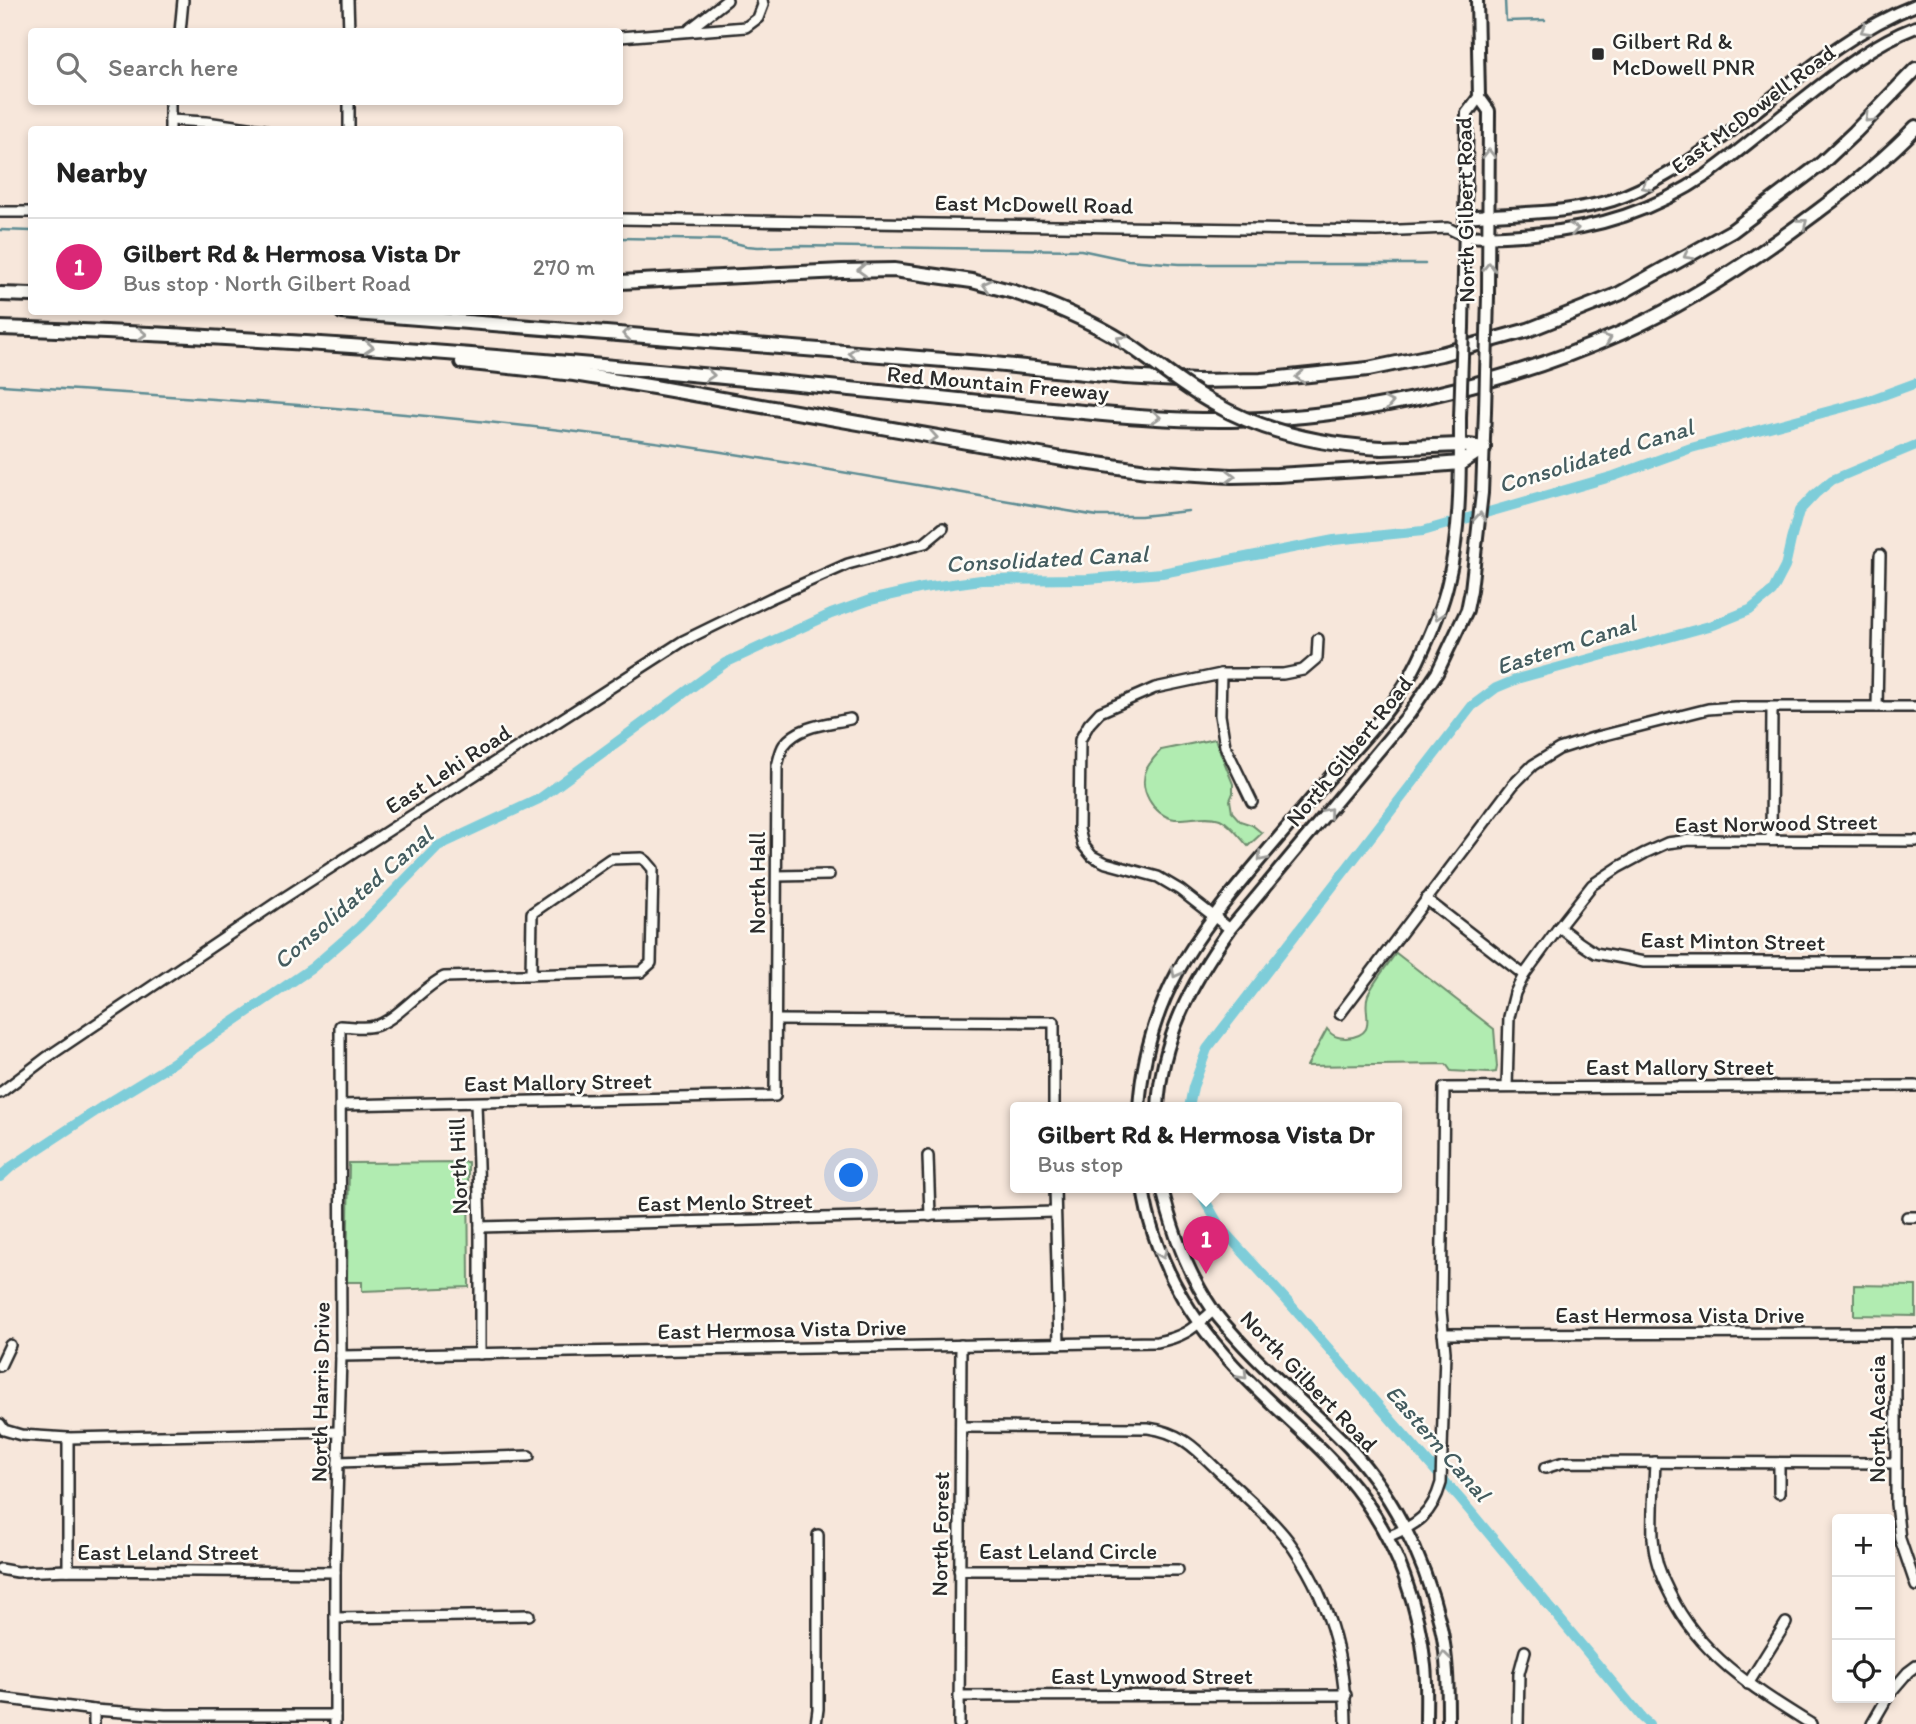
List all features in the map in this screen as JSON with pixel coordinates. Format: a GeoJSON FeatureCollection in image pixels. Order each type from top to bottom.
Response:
{"type":"FeatureCollection","features":[{"type":"Feature","properties":{"kind":"highway","name":"Red Mountain Freeway"},"geometry":{"type":"LineString","coordinates":[[382,315],[1196,381],[1261,380],[1368,369],[1441,354],[1528,330],[1619,294],[1732,231],[1821,163],[1916,69]]}},
{"type":"Feature","properties":{"kind":"highway","name":"Red Mountain Freeway"},"geometry":{"type":"LineString","coordinates":[[0,328],[243,338],[422,351],[656,370],[1121,415],[1233,420],[1314,415],[1408,399],[1482,382],[1582,349],[1625,331],[1695,294],[1781,240],[1845,192],[1916,127]]}},
{"type":"Feature","properties":{"kind":"highway"},"geometry":{"type":"LineString","coordinates":[[623,282],[883,270],[972,281],[1043,302],[1109,332],[1214,404],[1259,425],[1342,446],[1382,448],[1460,445],[1484,448]]}},
{"type":"Feature","properties":{"kind":"highway"},"geometry":{"type":"LineString","coordinates":[[0,295],[28,295]]}},
{"type":"Feature","properties":{"kind":"highway"},"geometry":{"type":"LineString","coordinates":[[422,351],[466,363],[574,374],[1136,470],[1196,475],[1277,475],[1461,463],[1484,448]]}},
{"type":"Feature","properties":{"kind":"main road","name":"North Gilbert Road"},"geometry":{"type":"LineString","coordinates":[[1159,1102],[1163,1070],[1181,1008],[1209,958],[1230,929],[1410,713],[1437,673],[1466,610],[1478,540],[1482,494],[1488,296],[1489,111],[1479,97],[1477,0]]}},
{"type":"Feature","properties":{"kind":"main road","name":"East McDowell Road"},"geometry":{"type":"LineString","coordinates":[[1465,217],[1575,209],[1614,200],[1633,192],[1696,157],[1858,33],[1916,5]]}},
{"type":"Feature","properties":{"kind":"main road","name":"East McDowell Road"},"geometry":{"type":"LineString","coordinates":[[1465,236],[1489,238],[1566,231],[1624,217],[1656,204],[1707,174],[1846,65],[1896,35],[1916,27]]}},
{"type":"Feature","properties":{"kind":"main road","name":"North Gilbert Road"},"geometry":{"type":"LineString","coordinates":[[1140,1102],[1145,1057],[1165,995],[1178,969],[1213,916],[1397,697],[1417,663],[1435,623],[1448,583],[1455,549],[1459,503],[1467,113],[1479,97]]}},
{"type":"Feature","properties":{"kind":"main road","name":"North Gilbert Road"},"geometry":{"type":"LineString","coordinates":[[1144,1193],[1154,1234],[1169,1273],[1198,1324],[1223,1355],[1337,1465],[1364,1499],[1387,1537],[1408,1587],[1420,1633],[1426,1668],[1426,1724]]}},
{"type":"Feature","properties":{"kind":"main road","name":"North Gilbert Road"},"geometry":{"type":"LineString","coordinates":[[1163,1193],[1176,1238],[1213,1311],[1270,1373],[1341,1439],[1366,1469],[1406,1530],[1427,1580],[1440,1625],[1446,1665],[1448,1724]]}},
{"type":"Feature","properties":{"kind":"street"},"geometry":{"type":"LineString","coordinates":[[180,28],[183,0]]}},
{"type":"Feature","properties":{"kind":"street"},"geometry":{"type":"LineString","coordinates":[[348,0],[349,28]]}},
{"type":"Feature","properties":{"kind":"street"},"geometry":{"type":"LineString","coordinates":[[689,30],[727,0]]}},
{"type":"Feature","properties":{"kind":"street"},"geometry":{"type":"LineString","coordinates":[[623,37],[746,27],[758,18],[762,0]]}},
{"type":"Feature","properties":{"kind":"street"},"geometry":{"type":"LineString","coordinates":[[170,105],[170,125],[206,121],[238,126]]}},
{"type":"Feature","properties":{"kind":"street"},"geometry":{"type":"LineString","coordinates":[[349,105],[349,126]]}},
{"type":"Feature","properties":{"kind":"street"},"geometry":{"type":"LineString","coordinates":[[0,212],[28,212]]}},
{"type":"Feature","properties":{"kind":"street","name":"East McDowell Road"},"geometry":{"type":"LineString","coordinates":[[1448,228],[1465,217]]}},
{"type":"Feature","properties":{"kind":"street","name":"East McDowell Road"},"geometry":{"type":"LineString","coordinates":[[623,219],[1377,231],[1448,228],[1465,236]]}},
{"type":"Feature","properties":{"kind":"street","name":"East Lehi Road"},"geometry":{"type":"LineString","coordinates":[[0,1093],[46,1058],[279,901],[683,641],[738,613],[848,564],[925,543],[943,528]]}},
{"type":"Feature","properties":{"kind":"street"},"geometry":{"type":"LineString","coordinates":[[1877,707],[1880,555]]}},
{"type":"Feature","properties":{"kind":"street"},"geometry":{"type":"LineString","coordinates":[[1230,929],[1180,890],[1158,877],[1106,863],[1092,856],[1083,845],[1079,829],[1080,740],[1088,724],[1100,712],[1155,688],[1221,674],[1283,674],[1303,670],[1317,658],[1318,639]]}},
{"type":"Feature","properties":{"kind":"street"},"geometry":{"type":"LineString","coordinates":[[1221,674],[1220,715],[1224,746],[1252,802]]}},
{"type":"Feature","properties":{"kind":"street"},"geometry":{"type":"LineString","coordinates":[[1340,1014],[1513,785],[1533,765],[1559,749],[1708,709],[1916,707]]}},
{"type":"Feature","properties":{"kind":"street"},"geometry":{"type":"LineString","coordinates":[[1771,840],[1772,708]]}},
{"type":"Feature","properties":{"kind":"street","name":"North Hall"},"geometry":{"type":"LineString","coordinates":[[775,1096],[777,766],[783,746],[798,733],[814,726],[850,719]]}},
{"type":"Feature","properties":{"kind":"street","name":"East Norwood Street"},"geometry":{"type":"LineString","coordinates":[[1507,1087],[1509,1017],[1524,975],[1592,885],[1619,867],[1667,844],[1690,840],[1916,841]]}},
{"type":"Feature","properties":{"kind":"street"},"geometry":{"type":"LineString","coordinates":[[642,858],[648,862],[653,869],[651,964],[641,972],[531,975],[532,913],[610,859],[642,858]]}},
{"type":"Feature","properties":{"kind":"street"},"geometry":{"type":"LineString","coordinates":[[776,876],[829,875]]}},
{"type":"Feature","properties":{"kind":"street"},"geometry":{"type":"LineString","coordinates":[[1426,899],[1524,975]]}},
{"type":"Feature","properties":{"kind":"street","name":"East Minton Street"},"geometry":{"type":"LineString","coordinates":[[1559,926],[1595,953],[1644,962],[1916,961]]}},
{"type":"Feature","properties":{"kind":"street","name":"North Harris Drive"},"geometry":{"type":"LineString","coordinates":[[335,1720],[335,1572],[341,1356],[340,1026],[374,1026],[388,1020],[431,983],[444,977],[531,975]]}},
{"type":"Feature","properties":{"kind":"street"},"geometry":{"type":"LineString","coordinates":[[776,1020],[1054,1022],[1054,1102]]}},
{"type":"Feature","properties":{"kind":"street","name":"East Mallory Street"},"geometry":{"type":"LineString","coordinates":[[1443,1334],[1444,1088],[1916,1086]]}},
{"type":"Feature","properties":{"kind":"street","name":"East Mallory Street"},"geometry":{"type":"LineString","coordinates":[[341,1105],[775,1096]]}},
{"type":"Feature","properties":{"kind":"street","name":"North Hill"},"geometry":{"type":"LineString","coordinates":[[476,1103],[481,1354]]}},
{"type":"Feature","properties":{"kind":"street"},"geometry":{"type":"LineString","coordinates":[[928,1156],[930,1216]]}},
{"type":"Feature","properties":{"kind":"street"},"geometry":{"type":"LineString","coordinates":[[1055,1193],[1059,1344]]}},
{"type":"Feature","properties":{"kind":"street","name":"East Menlo Street"},"geometry":{"type":"LineString","coordinates":[[480,1227],[1055,1212]]}},
{"type":"Feature","properties":{"kind":"street","name":"East Hermosa Vista Drive"},"geometry":{"type":"LineString","coordinates":[[341,1356],[1157,1342],[1175,1339],[1186,1333],[1213,1311]]}},
{"type":"Feature","properties":{"kind":"street","name":"North Acacia"},"geometry":{"type":"LineString","coordinates":[[1896,1333],[1896,1504],[1899,1539],[1916,1587]]}},
{"type":"Feature","properties":{"kind":"street","name":"East Hermosa Vista Drive"},"geometry":{"type":"LineString","coordinates":[[1443,1334],[1916,1333]]}},
{"type":"Feature","properties":{"kind":"street"},"geometry":{"type":"LineString","coordinates":[[1387,1537],[1417,1523],[1430,1510],[1438,1496],[1443,1464],[1443,1334]]}},
{"type":"Feature","properties":{"kind":"street"},"geometry":{"type":"LineString","coordinates":[[0,1366],[10,1345]]}},
{"type":"Feature","properties":{"kind":"street","name":"North Forest"},"geometry":{"type":"LineString","coordinates":[[959,1724],[961,1345]]}},
{"type":"Feature","properties":{"kind":"street"},"geometry":{"type":"LineString","coordinates":[[0,1424],[4,1430],[22,1435],[68,1438],[339,1432]]}},
{"type":"Feature","properties":{"kind":"street"},"geometry":{"type":"LineString","coordinates":[[961,1427],[1148,1428],[1166,1431],[1183,1439],[1286,1537],[1305,1566],[1333,1628],[1346,1695],[1346,1724]]}},
{"type":"Feature","properties":{"kind":"street"},"geometry":{"type":"LineString","coordinates":[[68,1438],[68,1570]]}},
{"type":"Feature","properties":{"kind":"street"},"geometry":{"type":"LineString","coordinates":[[338,1462],[529,1456]]}},
{"type":"Feature","properties":{"kind":"street"},"geometry":{"type":"LineString","coordinates":[[1545,1468],[1564,1462],[1895,1463]]}},
{"type":"Feature","properties":{"kind":"street"},"geometry":{"type":"LineString","coordinates":[[1655,1462],[1653,1540],[1661,1578],[1677,1610],[1694,1634],[1716,1657],[1748,1684],[1811,1724]]}},
{"type":"Feature","properties":{"kind":"street"},"geometry":{"type":"LineString","coordinates":[[1779,1463],[1779,1493]]}},
{"type":"Feature","properties":{"kind":"street"},"geometry":{"type":"LineString","coordinates":[[816,1724],[818,1535]]}},
{"type":"Feature","properties":{"kind":"street","name":"East Leland Street"},"geometry":{"type":"LineString","coordinates":[[0,1569],[17,1572],[335,1572]]}},
{"type":"Feature","properties":{"kind":"street","name":"East Leland Circle"},"geometry":{"type":"LineString","coordinates":[[959,1570],[1178,1570]]}},
{"type":"Feature","properties":{"kind":"street"},"geometry":{"type":"LineString","coordinates":[[335,1618],[529,1615]]}},
{"type":"Feature","properties":{"kind":"street"},"geometry":{"type":"LineString","coordinates":[[1748,1684],[1786,1623]]}},
{"type":"Feature","properties":{"kind":"street"},"geometry":{"type":"LineString","coordinates":[[1518,1724],[1519,1673],[1525,1651]]}},
{"type":"Feature","properties":{"kind":"street"},"geometry":{"type":"LineString","coordinates":[[1895,1688],[1916,1666]]}},
{"type":"Feature","properties":{"kind":"street","name":"East Lynwood Street"},"geometry":{"type":"LineString","coordinates":[[959,1696],[1346,1695]]}},
{"type":"Feature","properties":{"kind":"street"},"geometry":{"type":"LineString","coordinates":[[0,1698],[94,1710],[165,1715],[335,1720]]}},
{"type":"Feature","properties":{"kind":"street"},"geometry":{"type":"LineString","coordinates":[[1872,1724],[1884,1703]]}},
{"type":"Feature","properties":{"kind":"street"},"geometry":{"type":"LineString","coordinates":[[94,1710],[94,1724]]}},
{"type":"Feature","properties":{"kind":"green space"},"geometry":{"type":"Polygon","coordinates":[[[1215,739],[1233,784],[1230,800],[1232,812],[1240,821],[1252,825],[1262,833],[1248,846],[1220,819],[1167,817],[1154,807],[1146,792],[1144,776],[1161,750],[1215,739]]]}},
{"type":"Feature","properties":{"kind":"green space"},"geometry":{"type":"Polygon","coordinates":[[[1396,953],[1494,1029],[1496,1072],[1451,1071],[1446,1064],[1307,1066],[1327,1029],[1333,1035],[1343,1038],[1357,1036],[1363,1032],[1367,1022],[1368,995],[1396,953]]]}},
{"type":"Feature","properties":{"kind":"green space"},"geometry":{"type":"Polygon","coordinates":[[[468,1162],[469,1287],[362,1291],[362,1282],[347,1282],[349,1163],[468,1162]]]}},
{"type":"Feature","properties":{"kind":"green space"},"geometry":{"type":"Polygon","coordinates":[[[1854,1285],[1916,1286],[1916,1316],[1854,1315],[1854,1285]]]}},
{"type":"Feature","properties":{"kind":"waterway"},"geometry":{"type":"LineString","coordinates":[[1505,0],[1506,21],[1545,20]]}},
{"type":"Feature","properties":{"kind":"waterway"},"geometry":{"type":"LineString","coordinates":[[0,230],[28,231]]}},
{"type":"Feature","properties":{"kind":"waterway"},"geometry":{"type":"LineString","coordinates":[[623,238],[723,240],[758,247],[1081,250],[1128,260],[1179,264],[1425,264]]}},
{"type":"Feature","properties":{"kind":"waterway","name":"Consolidated Canal"},"geometry":{"type":"LineString","coordinates":[[0,1177],[11,1167],[164,1069],[312,968],[359,927],[438,846],[539,799],[725,663],[831,614],[870,600],[923,588],[981,580],[1088,579],[1162,573],[1334,540],[1423,531],[1614,476],[1691,448],[1867,401],[1916,383]]}},
{"type":"Feature","properties":{"kind":"waterway"},"geometry":{"type":"LineString","coordinates":[[0,385],[355,410],[621,437],[1098,516],[1141,516],[1188,511]]}},
{"type":"Feature","properties":{"kind":"waterway","name":"Eastern Canal"},"geometry":{"type":"LineString","coordinates":[[1190,1102],[1207,1049],[1472,706],[1496,688],[1520,678],[1713,625],[1750,610],[1772,592],[1785,567],[1799,511],[1815,494],[1832,480],[1916,445]]}},
{"type":"Feature","properties":{"kind":"waterway","name":"Eastern Canal"},"geometry":{"type":"LineString","coordinates":[[1201,1193],[1220,1227],[1461,1500],[1649,1724]]}},
{"type":"Feature","properties":{"kind":"place","name":"Gilbert Rd & McDowell PNR"},"geometry":{"type":"Point","coordinates":[1598,54]}},
{"type":"Feature","properties":{"kind":"place","name":"Gilbert Rd & Hermosa Vista Dr"},"geometry":{"type":"Point","coordinates":[1206,1274]}}]}
